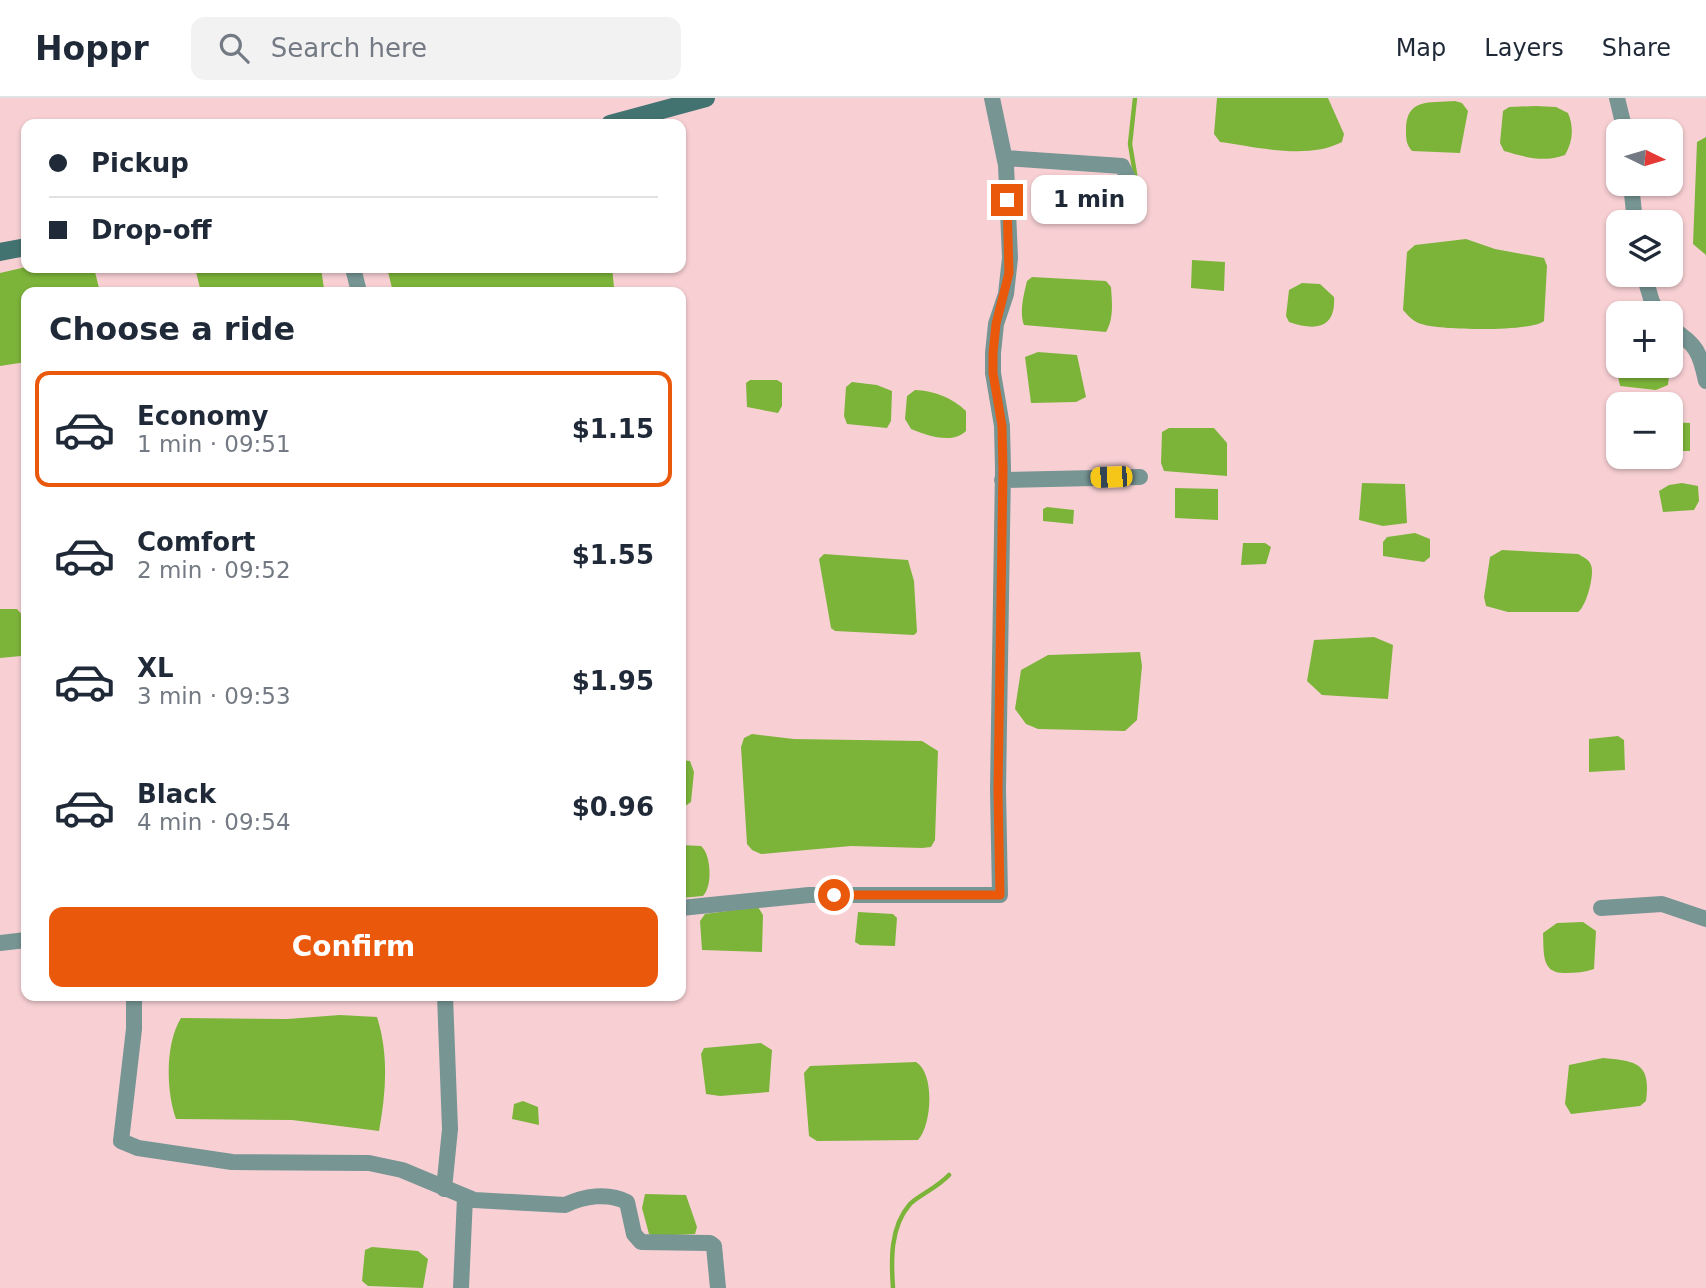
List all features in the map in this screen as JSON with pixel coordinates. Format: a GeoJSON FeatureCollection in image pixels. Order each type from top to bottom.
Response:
{"type":"FeatureCollection","features":[{"type":"Feature","properties":{"kind":"main road"},"geometry":{"type":"LineString","coordinates":[[628,119],[706,98]]}},
{"type":"Feature","properties":{"kind":"main road"},"geometry":{"type":"LineString","coordinates":[[0,252],[21,248]]}},
{"type":"Feature","properties":{"kind":"street"},"geometry":{"type":"LineString","coordinates":[[686,907],[809,895],[1000,895],[998,790],[1002,717],[1002,426],[993,373],[996,324],[1009,273],[1005,158],[992,98]]}},
{"type":"Feature","properties":{"kind":"street"},"geometry":{"type":"LineString","coordinates":[[1617,98],[1622,119]]}},
{"type":"Feature","properties":{"kind":"street"},"geometry":{"type":"LineString","coordinates":[[1005,158],[1122,166],[1131,190],[1131,207]]}},
{"type":"Feature","properties":{"kind":"street"},"geometry":{"type":"LineString","coordinates":[[1683,336],[1693,343],[1702,360],[1706,382]]}},
{"type":"Feature","properties":{"kind":"street"},"geometry":{"type":"LineString","coordinates":[[1002,480],[1140,477]]}},
{"type":"Feature","properties":{"kind":"street"},"geometry":{"type":"LineString","coordinates":[[1601,908],[1662,904],[1706,919]]}},
{"type":"Feature","properties":{"kind":"street"},"geometry":{"type":"LineString","coordinates":[[0,943],[21,941]]}},
{"type":"Feature","properties":{"kind":"street"},"geometry":{"type":"LineString","coordinates":[[134,1001],[129,1092],[121,1141],[138,1148],[232,1162],[369,1163],[402,1170],[474,1200],[565,1205],[578,1199],[617,1197],[627,1202],[634,1234],[641,1242],[710,1243],[714,1246],[718,1288]]}},
{"type":"Feature","properties":{"kind":"street"},"geometry":{"type":"LineString","coordinates":[[444,1189],[450,1129],[445,1001]]}},
{"type":"Feature","properties":{"kind":"street"},"geometry":{"type":"LineString","coordinates":[[461,1288],[465,1197]]}},
{"type":"Feature","properties":{"kind":"shaded area"},"geometry":{"type":"Polygon","coordinates":[[[1217,98],[1328,98],[1344,134],[1342,142],[1314,150],[1282,151],[1220,142],[1214,134],[1217,98]]]}},
{"type":"Feature","properties":{"kind":"shaded area"},"geometry":{"type":"Polygon","coordinates":[[[1455,101],[1462,103],[1468,111],[1460,153],[1412,151],[1406,136],[1410,112],[1421,104],[1455,101]]]}},
{"type":"Feature","properties":{"kind":"shaded area"},"geometry":{"type":"Polygon","coordinates":[[[1509,107],[1556,107],[1568,113],[1572,134],[1565,155],[1542,159],[1504,151],[1500,143],[1503,111],[1509,107]]]}},
{"type":"Feature","properties":{"kind":"shaded area"},"geometry":{"type":"Polygon","coordinates":[[[1706,137],[1706,255],[1693,244],[1697,142],[1706,137]]]}},
{"type":"Feature","properties":{"kind":"shaded area"},"geometry":{"type":"Polygon","coordinates":[[[1466,239],[1495,249],[1544,258],[1547,266],[1544,321],[1536,325],[1506,328],[1435,327],[1415,321],[1403,310],[1407,252],[1415,245],[1466,239]]]}},
{"type":"Feature","properties":{"kind":"shaded area"},"geometry":{"type":"Polygon","coordinates":[[[1192,260],[1225,262],[1224,291],[1191,288],[1192,260]]]}},
{"type":"Feature","properties":{"kind":"shaded area"},"geometry":{"type":"Polygon","coordinates":[[[21,268],[21,273],[95,273],[99,287],[21,287],[21,363],[0,366],[0,273],[21,268]]]}},
{"type":"Feature","properties":{"kind":"shaded area"},"geometry":{"type":"Polygon","coordinates":[[[196,273],[322,273],[324,287],[200,287],[196,273]]]}},
{"type":"Feature","properties":{"kind":"shaded area"},"geometry":{"type":"Polygon","coordinates":[[[388,273],[613,273],[614,287],[392,287],[388,273]]]}},
{"type":"Feature","properties":{"kind":"shaded area"},"geometry":{"type":"Polygon","coordinates":[[[1032,277],[1106,281],[1111,287],[1112,304],[1106,332],[1024,325],[1023,297],[1027,281],[1032,277]]]}},
{"type":"Feature","properties":{"kind":"shaded area"},"geometry":{"type":"Polygon","coordinates":[[[1302,283],[1320,284],[1334,297],[1331,316],[1322,325],[1298,325],[1289,322],[1286,316],[1289,290],[1302,283]]]}},
{"type":"Feature","properties":{"kind":"shaded area"},"geometry":{"type":"Polygon","coordinates":[[[1038,352],[1077,355],[1086,397],[1076,402],[1031,403],[1025,357],[1038,352]]]}},
{"type":"Feature","properties":{"kind":"shaded area"},"geometry":{"type":"Polygon","coordinates":[[[1618,378],[1669,378],[1668,385],[1656,390],[1620,386],[1618,378]]]}},
{"type":"Feature","properties":{"kind":"shaded area"},"geometry":{"type":"Polygon","coordinates":[[[750,380],[777,380],[782,383],[782,406],[778,413],[747,407],[746,383],[750,380]]]}},
{"type":"Feature","properties":{"kind":"shaded area"},"geometry":{"type":"Polygon","coordinates":[[[852,382],[877,385],[892,391],[891,421],[887,428],[847,424],[844,416],[846,387],[852,382]]]}},
{"type":"Feature","properties":{"kind":"shaded area"},"geometry":{"type":"Polygon","coordinates":[[[915,390],[942,396],[960,406],[966,411],[966,431],[946,438],[911,429],[905,419],[907,396],[915,390]]]}},
{"type":"Feature","properties":{"kind":"shaded area"},"geometry":{"type":"Polygon","coordinates":[[[1683,423],[1690,423],[1690,451],[1683,451],[1683,423]]]}},
{"type":"Feature","properties":{"kind":"shaded area"},"geometry":{"type":"Polygon","coordinates":[[[1169,428],[1214,428],[1227,443],[1227,476],[1164,471],[1161,463],[1162,432],[1169,428]]]}},
{"type":"Feature","properties":{"kind":"shaded area"},"geometry":{"type":"Polygon","coordinates":[[[1362,483],[1405,484],[1407,523],[1383,526],[1359,520],[1362,483]]]}},
{"type":"Feature","properties":{"kind":"shaded area"},"geometry":{"type":"Polygon","coordinates":[[[1682,483],[1698,486],[1699,501],[1694,510],[1663,512],[1659,491],[1669,485],[1682,483]]]}},
{"type":"Feature","properties":{"kind":"shaded area"},"geometry":{"type":"Polygon","coordinates":[[[1175,488],[1218,489],[1218,520],[1175,518],[1175,488]]]}},
{"type":"Feature","properties":{"kind":"shaded area"},"geometry":{"type":"Polygon","coordinates":[[[1047,507],[1074,510],[1073,524],[1043,521],[1043,509],[1047,507]]]}},
{"type":"Feature","properties":{"kind":"shaded area"},"geometry":{"type":"Polygon","coordinates":[[[1415,533],[1430,539],[1430,557],[1424,562],[1383,556],[1383,542],[1387,537],[1415,533]]]}},
{"type":"Feature","properties":{"kind":"shaded area"},"geometry":{"type":"Polygon","coordinates":[[[1243,543],[1265,543],[1271,547],[1266,564],[1241,565],[1243,543]]]}},
{"type":"Feature","properties":{"kind":"shaded area"},"geometry":{"type":"Polygon","coordinates":[[[1502,550],[1578,554],[1586,558],[1591,565],[1592,576],[1587,598],[1581,609],[1578,612],[1508,612],[1486,606],[1484,597],[1490,557],[1502,550]]]}},
{"type":"Feature","properties":{"kind":"shaded area"},"geometry":{"type":"Polygon","coordinates":[[[824,554],[908,560],[914,581],[917,632],[914,635],[835,631],[831,628],[819,559],[824,554]]]}},
{"type":"Feature","properties":{"kind":"shaded area"},"geometry":{"type":"Polygon","coordinates":[[[0,609],[17,609],[21,614],[21,656],[0,658],[0,609]]]}},
{"type":"Feature","properties":{"kind":"shaded area"},"geometry":{"type":"Polygon","coordinates":[[[1374,637],[1393,645],[1388,699],[1322,695],[1307,681],[1314,640],[1374,637]]]}},
{"type":"Feature","properties":{"kind":"shaded area"},"geometry":{"type":"Polygon","coordinates":[[[1140,652],[1142,666],[1137,720],[1125,731],[1038,729],[1026,724],[1015,709],[1021,670],[1048,655],[1140,652]]]}},
{"type":"Feature","properties":{"kind":"shaded area"},"geometry":{"type":"Polygon","coordinates":[[[752,734],[794,739],[922,741],[938,751],[935,840],[931,847],[851,846],[761,854],[752,850],[747,844],[741,747],[744,738],[752,734]]]}},
{"type":"Feature","properties":{"kind":"shaded area"},"geometry":{"type":"Polygon","coordinates":[[[1618,736],[1624,740],[1625,770],[1589,772],[1589,739],[1618,736]]]}},
{"type":"Feature","properties":{"kind":"shaded area"},"geometry":{"type":"Polygon","coordinates":[[[686,761],[690,761],[694,772],[691,802],[686,806],[686,761]]]}},
{"type":"Feature","properties":{"kind":"shaded area"},"geometry":{"type":"Polygon","coordinates":[[[686,845],[701,846],[707,856],[709,878],[703,896],[686,898],[686,845]]]}},
{"type":"Feature","properties":{"kind":"shaded area"},"geometry":{"type":"Polygon","coordinates":[[[758,907],[763,915],[762,952],[702,950],[700,921],[705,914],[758,907]]]}},
{"type":"Feature","properties":{"kind":"shaded area"},"geometry":{"type":"Polygon","coordinates":[[[858,912],[893,914],[897,918],[895,946],[860,945],[855,942],[858,912]]]}},
{"type":"Feature","properties":{"kind":"shaded area"},"geometry":{"type":"Polygon","coordinates":[[[1583,922],[1596,931],[1594,969],[1570,973],[1552,970],[1546,961],[1543,933],[1557,923],[1583,922]]]}},
{"type":"Feature","properties":{"kind":"shaded area"},"geometry":{"type":"Polygon","coordinates":[[[340,1015],[377,1017],[385,1074],[379,1131],[292,1120],[176,1119],[170,1095],[169,1068],[172,1041],[181,1018],[287,1019],[340,1015]]]}},
{"type":"Feature","properties":{"kind":"shaded area"},"geometry":{"type":"Polygon","coordinates":[[[761,1043],[772,1050],[769,1092],[720,1096],[706,1094],[701,1054],[704,1048],[761,1043]]]}},
{"type":"Feature","properties":{"kind":"shaded area"},"geometry":{"type":"Polygon","coordinates":[[[1603,1058],[1633,1063],[1644,1071],[1646,1101],[1640,1106],[1571,1114],[1565,1104],[1569,1065],[1603,1058]]]}},
{"type":"Feature","properties":{"kind":"shaded area"},"geometry":{"type":"Polygon","coordinates":[[[916,1062],[922,1068],[929,1088],[929,1112],[918,1140],[817,1141],[809,1136],[804,1073],[810,1066],[916,1062]]]}},
{"type":"Feature","properties":{"kind":"shaded area"},"geometry":{"type":"Polygon","coordinates":[[[523,1101],[538,1107],[539,1125],[512,1119],[514,1104],[523,1101]]]}},
{"type":"Feature","properties":{"kind":"shaded area"},"geometry":{"type":"Polygon","coordinates":[[[645,1194],[686,1195],[697,1227],[695,1234],[649,1234],[642,1208],[645,1194]]]}},
{"type":"Feature","properties":{"kind":"shaded area"},"geometry":{"type":"Polygon","coordinates":[[[372,1247],[418,1251],[428,1259],[423,1288],[368,1286],[362,1281],[365,1250],[372,1247]]]}},
{"type":"Feature","properties":{"kind":"waterway"},"geometry":{"type":"LineString","coordinates":[[1135,98],[1130,144],[1136,180]]}},
{"type":"Feature","properties":{"kind":"waterway"},"geometry":{"type":"LineString","coordinates":[[893,1288],[893,1244],[903,1213],[910,1204],[949,1175]]}},
{"type":"Feature","properties":{"kind":"route"},"geometry":{"type":"LineString","coordinates":[[834,895],[1000,895],[998,790],[1002,717],[1003,612],[1000,549],[1003,470],[1002,426],[993,373],[993,353],[996,324],[1006,295],[1009,273],[1007,200]]}}]}
